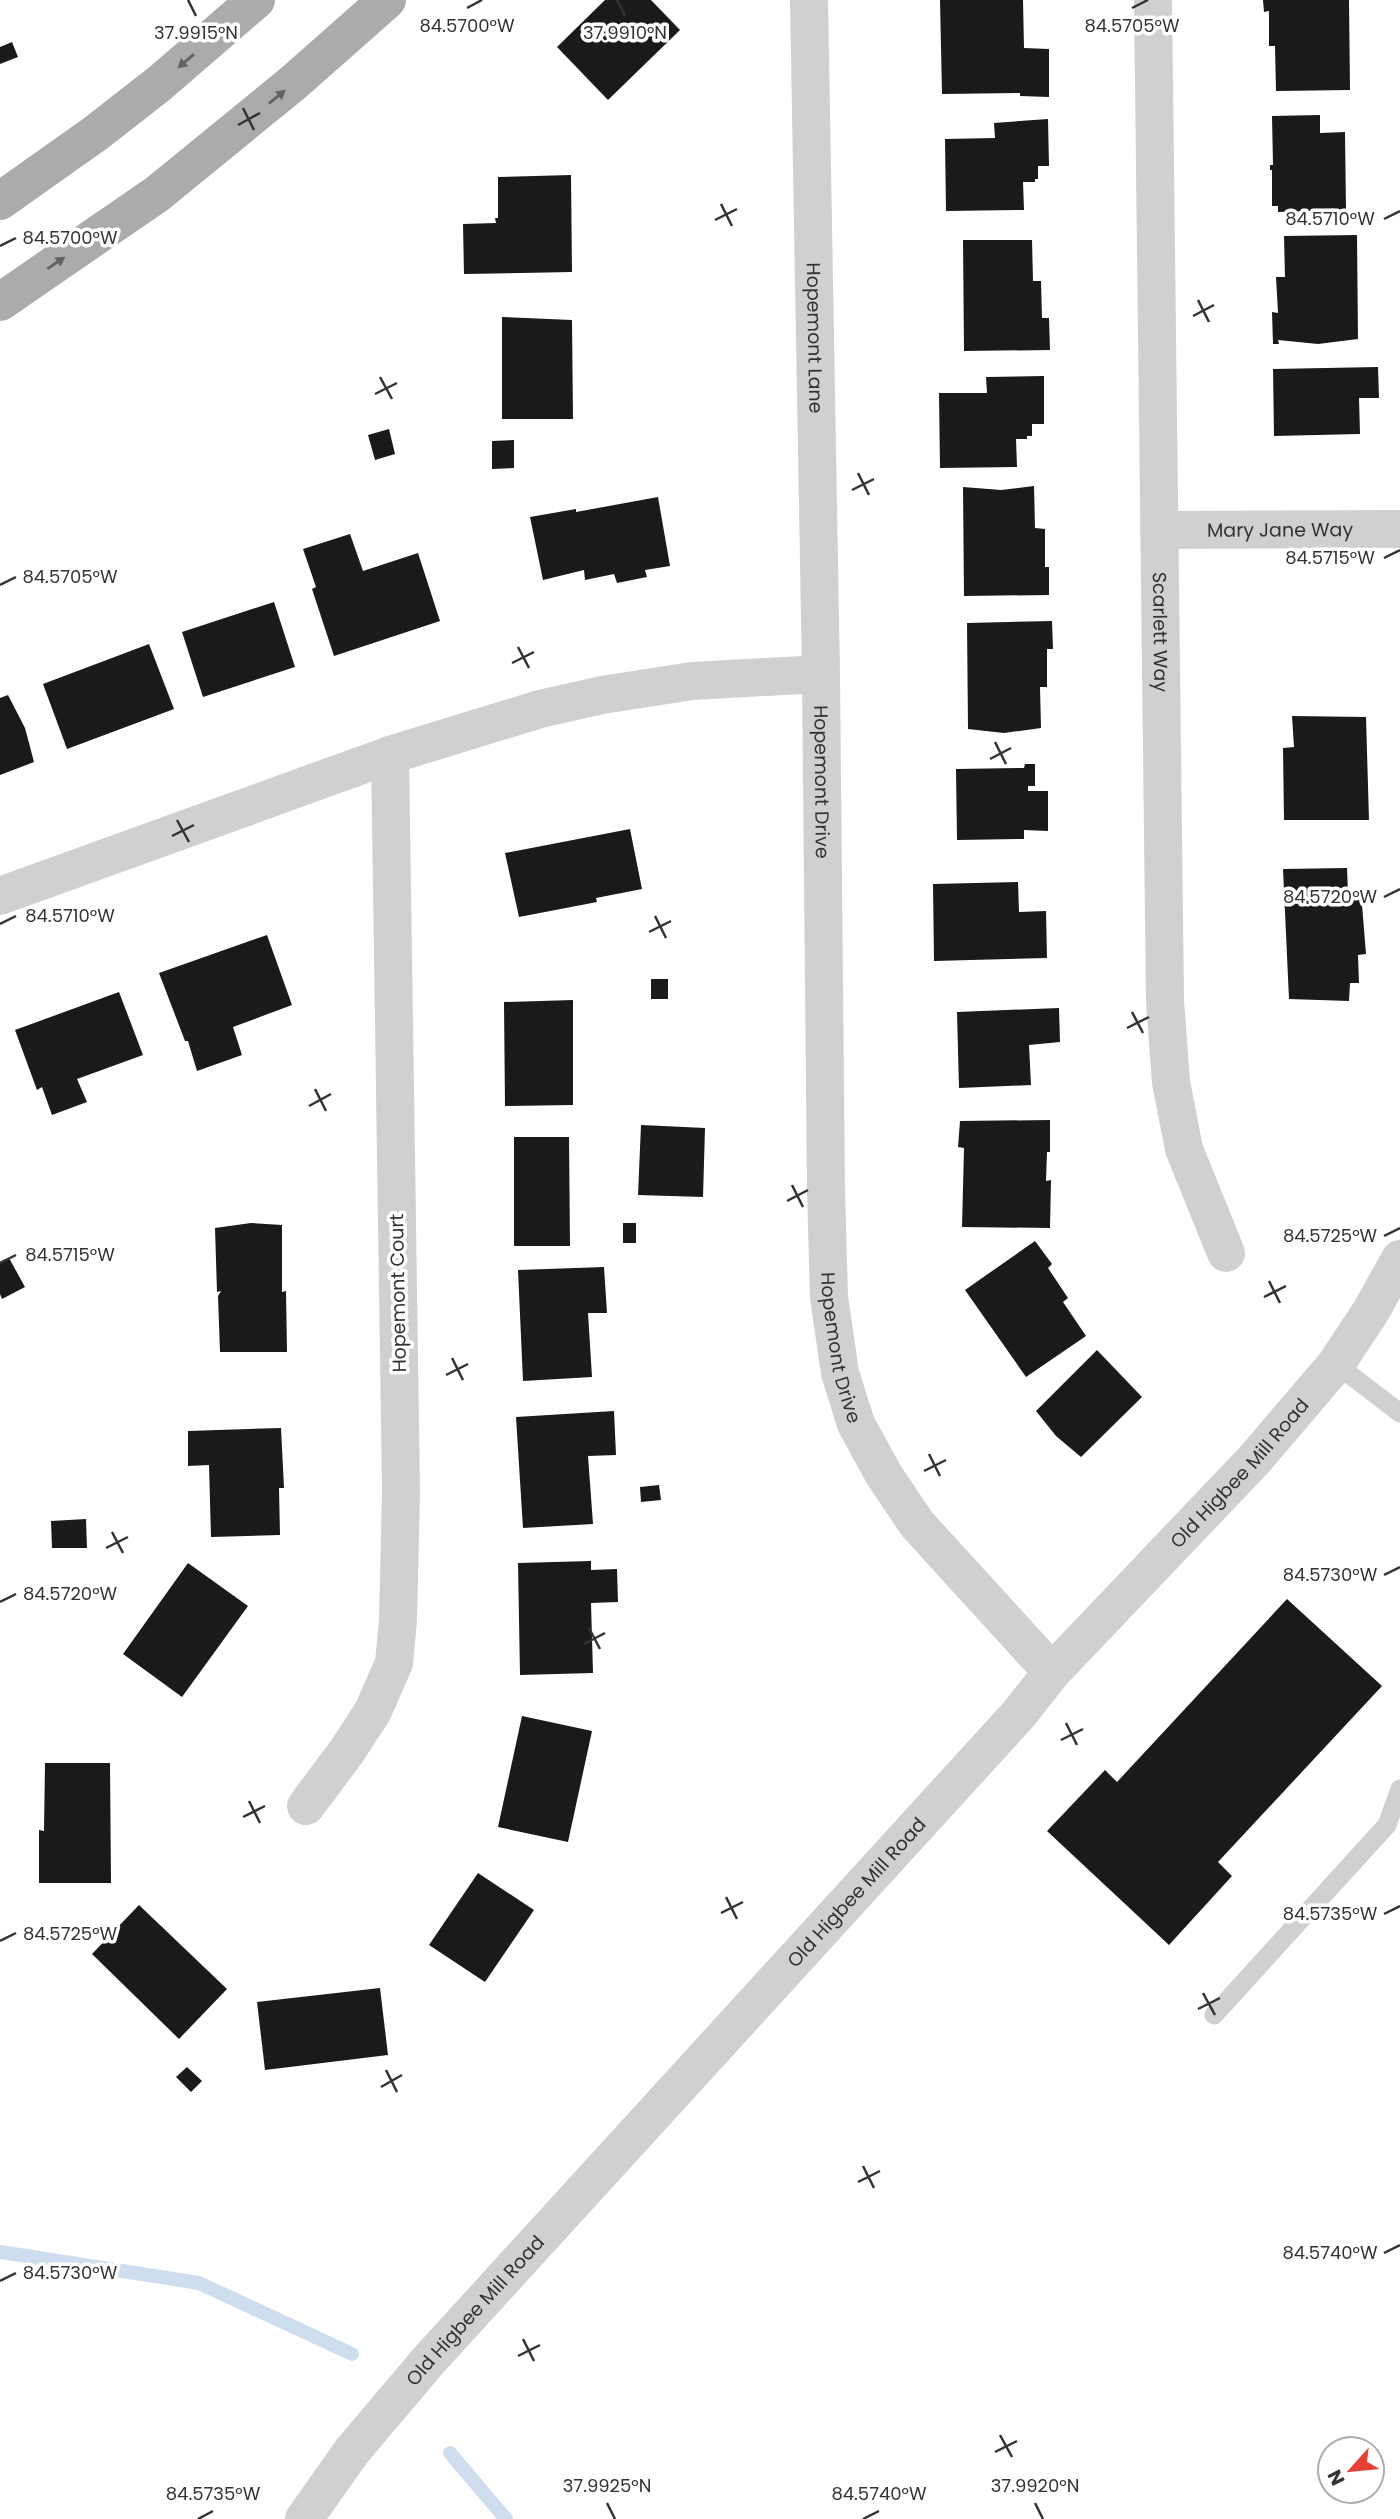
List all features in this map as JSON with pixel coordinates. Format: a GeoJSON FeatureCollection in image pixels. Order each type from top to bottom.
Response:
{"type":"FeatureCollection","features":[{"type":"Feature","properties":{"kind":"main road"},"geometry":{"type":"LineString","coordinates":[[0,201],[96,133],[160,83],[256,0]]}},
{"type":"Feature","properties":{"kind":"main road"},"geometry":{"type":"LineString","coordinates":[[0,302],[157,194],[293,83],[387,0]]}},
{"type":"Feature","properties":{"kind":"street","name":"Hopemont Lane"},"geometry":{"type":"LineString","coordinates":[[809,0],[821,674]]}},
{"type":"Feature","properties":{"kind":"street","name":"Scarlett Way"},"geometry":{"type":"LineString","coordinates":[[1153,0],[1165,1001],[1171,1082],[1184,1149],[1226,1253]]}},
{"type":"Feature","properties":{"kind":"street","name":"Mary Jane Way"},"geometry":{"type":"LineString","coordinates":[[1159,530],[1400,529]]}},
{"type":"Feature","properties":{"kind":"street"},"geometry":{"type":"LineString","coordinates":[[0,897],[390,755],[540,709],[602,695],[692,681],[821,674]]}},
{"type":"Feature","properties":{"kind":"street","name":"Hopemont Drive"},"geometry":{"type":"LineString","coordinates":[[821,674],[826,1190],[829,1297],[839,1373],[856,1424],[884,1475],[917,1524],[1052,1672]]}},
{"type":"Feature","properties":{"kind":"street","name":"Hopemont Court"},"geometry":{"type":"LineString","coordinates":[[306,1806],[348,1751],[373,1711],[394,1663],[398,1620],[401,1490],[390,755]]}},
{"type":"Feature","properties":{"kind":"street","name":"Old Higbee Mill Road"},"geometry":{"type":"LineString","coordinates":[[304,2519],[352,2451],[429,2360],[1018,1715],[1052,1672],[1254,1460],[1336,1364],[1371,1311],[1400,1259]]}},
{"type":"Feature","properties":{"kind":"lane"},"geometry":{"type":"LineString","coordinates":[[1336,1364],[1400,1413]]}},
{"type":"Feature","properties":{"kind":"lane"},"geometry":{"type":"LineString","coordinates":[[1214,2015],[1387,1825],[1400,1789]]}},
{"type":"Feature","properties":{"kind":"building"},"geometry":{"type":"Polygon","coordinates":[[[605,0],[651,0],[680,30],[608,100],[557,47],[605,0]]]}},
{"type":"Feature","properties":{"kind":"building"},"geometry":{"type":"Polygon","coordinates":[[[940,0],[1023,0],[1024,48],[1049,49],[1049,97],[1020,96],[1020,93],[942,94],[940,0]]]}},
{"type":"Feature","properties":{"kind":"building"},"geometry":{"type":"Polygon","coordinates":[[[1263,0],[1349,0],[1350,90],[1276,91],[1275,46],[1269,46],[1269,11],[1264,12],[1263,0]]]}},
{"type":"Feature","properties":{"kind":"building"},"geometry":{"type":"Polygon","coordinates":[[[12,42],[18,57],[0,64],[0,47],[12,42]]]}},
{"type":"Feature","properties":{"kind":"building"},"geometry":{"type":"Polygon","coordinates":[[[1320,115],[1320,133],[1345,132],[1346,210],[1278,212],[1278,206],[1272,206],[1272,116],[1320,115]]]}},
{"type":"Feature","properties":{"kind":"building"},"geometry":{"type":"Polygon","coordinates":[[[1048,119],[1049,166],[1038,166],[1038,179],[1035,179],[1035,182],[1023,182],[1024,210],[946,211],[945,139],[995,138],[994,123],[1048,119]]]}},
{"type":"Feature","properties":{"kind":"building"},"geometry":{"type":"Polygon","coordinates":[[[571,175],[572,272],[464,274],[463,224],[496,223],[498,177],[571,175]]]}},
{"type":"Feature","properties":{"kind":"building"},"geometry":{"type":"Polygon","coordinates":[[[1357,235],[1358,339],[1318,344],[1278,340],[1279,344],[1273,344],[1272,312],[1278,313],[1276,277],[1285,277],[1284,236],[1357,235]]]}},
{"type":"Feature","properties":{"kind":"building"},"geometry":{"type":"Polygon","coordinates":[[[963,240],[1032,240],[1033,281],[1041,281],[1042,318],[1049,318],[1050,350],[964,351],[963,240]]]}},
{"type":"Feature","properties":{"kind":"building"},"geometry":{"type":"Polygon","coordinates":[[[502,317],[572,320],[573,419],[502,419],[502,317]]]}},
{"type":"Feature","properties":{"kind":"building"},"geometry":{"type":"Polygon","coordinates":[[[1378,367],[1379,398],[1359,398],[1360,434],[1274,436],[1273,369],[1378,367]]]}},
{"type":"Feature","properties":{"kind":"building"},"geometry":{"type":"Polygon","coordinates":[[[1044,376],[1044,424],[1032,424],[1032,436],[1016,439],[1017,467],[940,468],[939,393],[987,393],[986,377],[1044,376]]]}},
{"type":"Feature","properties":{"kind":"building"},"geometry":{"type":"Polygon","coordinates":[[[389,429],[395,454],[375,460],[368,435],[389,429]]]}},
{"type":"Feature","properties":{"kind":"building"},"geometry":{"type":"Polygon","coordinates":[[[514,440],[514,468],[492,469],[492,441],[514,440]]]}},
{"type":"Feature","properties":{"kind":"building"},"geometry":{"type":"Polygon","coordinates":[[[1034,486],[1035,528],[1045,529],[1045,567],[1049,567],[1049,595],[964,596],[963,487],[1001,490],[1034,486]]]}},
{"type":"Feature","properties":{"kind":"building"},"geometry":{"type":"Polygon","coordinates":[[[658,497],[670,566],[645,570],[647,577],[617,583],[614,574],[585,580],[584,570],[543,580],[530,517],[576,509],[576,512],[658,497]]]}},
{"type":"Feature","properties":{"kind":"building"},"geometry":{"type":"Polygon","coordinates":[[[350,534],[363,571],[418,553],[440,621],[334,656],[312,589],[316,587],[303,549],[350,534]]]}},
{"type":"Feature","properties":{"kind":"building"},"geometry":{"type":"Polygon","coordinates":[[[274,602],[295,667],[203,697],[182,632],[274,602]]]}},
{"type":"Feature","properties":{"kind":"building"},"geometry":{"type":"Polygon","coordinates":[[[1052,621],[1053,649],[1047,649],[1047,687],[1040,687],[1041,728],[1004,733],[968,729],[967,623],[1052,621]]]}},
{"type":"Feature","properties":{"kind":"building"},"geometry":{"type":"Polygon","coordinates":[[[149,644],[174,709],[67,749],[43,684],[149,644]]]}},
{"type":"Feature","properties":{"kind":"building"},"geometry":{"type":"Polygon","coordinates":[[[8,695],[25,728],[34,762],[0,775],[0,698],[8,695]]]}},
{"type":"Feature","properties":{"kind":"building"},"geometry":{"type":"Polygon","coordinates":[[[1292,716],[1366,717],[1369,820],[1284,820],[1283,748],[1294,747],[1292,716]]]}},
{"type":"Feature","properties":{"kind":"building"},"geometry":{"type":"Polygon","coordinates":[[[1025,764],[1035,764],[1035,786],[1028,786],[1028,791],[1048,791],[1048,831],[1024,830],[1024,839],[957,840],[956,769],[1024,768],[1025,764]]]}},
{"type":"Feature","properties":{"kind":"building"},"geometry":{"type":"Polygon","coordinates":[[[630,829],[642,889],[596,898],[597,902],[519,917],[505,853],[630,829]]]}},
{"type":"Feature","properties":{"kind":"building"},"geometry":{"type":"Polygon","coordinates":[[[1347,868],[1348,893],[1361,892],[1366,954],[1358,955],[1359,983],[1350,983],[1349,1001],[1289,999],[1283,869],[1347,868]]]}},
{"type":"Feature","properties":{"kind":"building"},"geometry":{"type":"Polygon","coordinates":[[[1018,882],[1019,912],[1046,911],[1047,958],[934,961],[933,884],[1018,882]]]}},
{"type":"Feature","properties":{"kind":"building"},"geometry":{"type":"Polygon","coordinates":[[[267,935],[292,1005],[233,1027],[242,1055],[197,1071],[188,1041],[185,1041],[159,973],[267,935]]]}},
{"type":"Feature","properties":{"kind":"building"},"geometry":{"type":"Polygon","coordinates":[[[651,979],[668,979],[668,999],[651,999],[651,979]]]}},
{"type":"Feature","properties":{"kind":"building"},"geometry":{"type":"Polygon","coordinates":[[[119,992],[143,1055],[77,1079],[87,1102],[52,1115],[42,1087],[37,1090],[15,1030],[119,992]]]}},
{"type":"Feature","properties":{"kind":"building"},"geometry":{"type":"Polygon","coordinates":[[[573,1000],[573,1105],[505,1106],[504,1002],[573,1000]]]}},
{"type":"Feature","properties":{"kind":"building"},"geometry":{"type":"Polygon","coordinates":[[[1059,1008],[1060,1042],[1029,1045],[1031,1085],[959,1088],[957,1012],[1059,1008]]]}},
{"type":"Feature","properties":{"kind":"building"},"geometry":{"type":"Polygon","coordinates":[[[1050,1120],[1046,1181],[1051,1180],[1050,1228],[962,1227],[964,1148],[958,1147],[960,1121],[1050,1120]]]}},
{"type":"Feature","properties":{"kind":"building"},"geometry":{"type":"Polygon","coordinates":[[[641,1125],[705,1128],[703,1197],[638,1195],[641,1125]]]}},
{"type":"Feature","properties":{"kind":"building"},"geometry":{"type":"Polygon","coordinates":[[[514,1137],[569,1137],[570,1246],[514,1246],[514,1137]]]}},
{"type":"Feature","properties":{"kind":"building"},"geometry":{"type":"Polygon","coordinates":[[[251,1223],[282,1225],[282,1292],[286,1291],[287,1352],[220,1352],[218,1296],[221,1291],[217,1292],[215,1228],[251,1223]]]}},
{"type":"Feature","properties":{"kind":"building"},"geometry":{"type":"Polygon","coordinates":[[[623,1223],[636,1223],[636,1243],[623,1243],[623,1223]]]}},
{"type":"Feature","properties":{"kind":"building"},"geometry":{"type":"Polygon","coordinates":[[[1035,1241],[1052,1264],[1048,1268],[1068,1298],[1063,1302],[1086,1336],[1026,1377],[965,1290],[1035,1241]]]}},
{"type":"Feature","properties":{"kind":"building"},"geometry":{"type":"Polygon","coordinates":[[[9,1258],[25,1287],[2,1299],[0,1262],[9,1258]]]}},
{"type":"Feature","properties":{"kind":"building"},"geometry":{"type":"Polygon","coordinates":[[[604,1267],[607,1313],[588,1313],[592,1377],[523,1381],[518,1270],[604,1267]]]}},
{"type":"Feature","properties":{"kind":"building"},"geometry":{"type":"Polygon","coordinates":[[[1097,1350],[1142,1397],[1081,1457],[1056,1436],[1036,1411],[1097,1350]]]}},
{"type":"Feature","properties":{"kind":"building"},"geometry":{"type":"Polygon","coordinates":[[[614,1411],[616,1455],[588,1456],[593,1524],[523,1528],[516,1417],[614,1411]]]}},
{"type":"Feature","properties":{"kind":"building"},"geometry":{"type":"Polygon","coordinates":[[[281,1428],[284,1488],[279,1488],[280,1535],[211,1537],[209,1465],[188,1466],[188,1431],[281,1428]]]}},
{"type":"Feature","properties":{"kind":"building"},"geometry":{"type":"Polygon","coordinates":[[[659,1485],[661,1500],[641,1502],[640,1487],[659,1485]]]}},
{"type":"Feature","properties":{"kind":"building"},"geometry":{"type":"Polygon","coordinates":[[[86,1519],[87,1548],[52,1548],[51,1521],[86,1519]]]}},
{"type":"Feature","properties":{"kind":"building"},"geometry":{"type":"Polygon","coordinates":[[[591,1561],[591,1570],[617,1569],[618,1602],[591,1603],[593,1673],[520,1675],[518,1563],[591,1561]]]}},
{"type":"Feature","properties":{"kind":"building"},"geometry":{"type":"Polygon","coordinates":[[[188,1563],[248,1606],[182,1697],[123,1654],[188,1563]]]}},
{"type":"Feature","properties":{"kind":"building"},"geometry":{"type":"Polygon","coordinates":[[[1287,1599],[1382,1686],[1218,1862],[1232,1876],[1169,1945],[1047,1831],[1105,1770],[1117,1782],[1287,1599]]]}},
{"type":"Feature","properties":{"kind":"building"},"geometry":{"type":"Polygon","coordinates":[[[522,1716],[592,1731],[568,1842],[498,1827],[522,1716]]]}},
{"type":"Feature","properties":{"kind":"building"},"geometry":{"type":"Polygon","coordinates":[[[45,1763],[110,1763],[111,1883],[39,1883],[39,1830],[44,1831],[45,1763]]]}},
{"type":"Feature","properties":{"kind":"building"},"geometry":{"type":"Polygon","coordinates":[[[478,1873],[534,1910],[485,1982],[429,1945],[478,1873]]]}},
{"type":"Feature","properties":{"kind":"building"},"geometry":{"type":"Polygon","coordinates":[[[139,1905],[227,1989],[179,2039],[92,1954],[139,1905]]]}},
{"type":"Feature","properties":{"kind":"building"},"geometry":{"type":"Polygon","coordinates":[[[380,1988],[388,2055],[265,2070],[257,2002],[380,1988]]]}},
{"type":"Feature","properties":{"kind":"building"},"geometry":{"type":"Polygon","coordinates":[[[187,2067],[202,2081],[191,2092],[176,2077],[187,2067]]]}},
{"type":"Feature","properties":{"kind":"waterway"},"geometry":{"type":"LineString","coordinates":[[0,2252],[199,2283],[352,2354]]}},
{"type":"Feature","properties":{"kind":"waterway"},"geometry":{"type":"LineString","coordinates":[[450,2453],[506,2519]]}}]}
